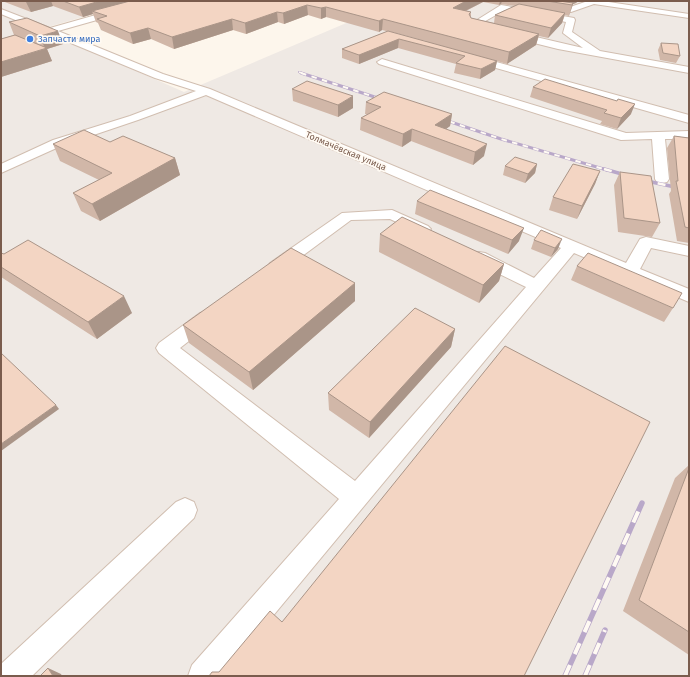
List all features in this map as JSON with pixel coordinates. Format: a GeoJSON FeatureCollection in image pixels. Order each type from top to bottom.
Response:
{"type":"FeatureCollection","features":[{"type":"Feature","properties":{"kind":"street"},"geometry":{"type":"LineString","coordinates":[[50,31],[154,1]]}},
{"type":"Feature","properties":{"kind":"street"},"geometry":{"type":"LineString","coordinates":[[515,1],[529,3]]}},
{"type":"Feature","properties":{"kind":"street"},"geometry":{"type":"LineString","coordinates":[[576,1],[593,2],[689,16]]}},
{"type":"Feature","properties":{"kind":"street"},"geometry":{"type":"LineString","coordinates":[[543,5],[571,10],[590,3]]}},
{"type":"Feature","properties":{"kind":"street"},"geometry":{"type":"LineString","coordinates":[[597,53],[567,33],[571,20],[504,7],[473,25],[558,46],[689,70]]}},
{"type":"Feature","properties":{"kind":"street","name":"Толмачёвская улица"},"geometry":{"type":"LineString","coordinates":[[1,11],[159,76],[206,91],[689,296]]}},
{"type":"Feature","properties":{"kind":"street"},"geometry":{"type":"LineString","coordinates":[[459,55],[689,119]]}},
{"type":"Feature","properties":{"kind":"street"},"geometry":{"type":"LineString","coordinates":[[382,62],[625,137],[689,135]]}},
{"type":"Feature","properties":{"kind":"street"},"geometry":{"type":"LineString","coordinates":[[1,168],[58,143],[134,118],[206,91]]}},
{"type":"Feature","properties":{"kind":"street"},"geometry":{"type":"LineString","coordinates":[[658,135],[662,179]]}},
{"type":"Feature","properties":{"kind":"street"},"geometry":{"type":"LineString","coordinates":[[266,275],[347,216],[392,214],[440,238]]}},
{"type":"Feature","properties":{"kind":"street"},"geometry":{"type":"LineString","coordinates":[[630,271],[646,242],[689,251]]}},
{"type":"Feature","properties":{"kind":"street"},"geometry":{"type":"LineString","coordinates":[[203,676],[571,246]]}},
{"type":"Feature","properties":{"kind":"street"},"geometry":{"type":"LineString","coordinates":[[461,248],[536,286]]}},
{"type":"Feature","properties":{"kind":"street"},"geometry":{"type":"LineString","coordinates":[[222,307],[166,348],[356,497]]}},
{"type":"Feature","properties":{"kind":"street"},"geometry":{"type":"LineString","coordinates":[[10,676],[185,510]]}},
{"type":"Feature","properties":{"kind":"shaded area"},"geometry":{"type":"Polygon","coordinates":[[[1,1],[139,1],[41,29],[184,92],[398,1],[689,1],[689,676],[1,676],[1,1]]]}},
{"type":"Feature","properties":{"kind":"building"},"geometry":{"type":"Polygon","coordinates":[[[63,1],[100,1],[79,7],[63,1]]]}},
{"type":"Feature","properties":{"kind":"building"},"geometry":{"type":"Polygon","coordinates":[[[130,1],[466,1],[453,8],[471,12],[469,14],[471,18],[539,34],[509,52],[383,19],[379,21],[326,7],[321,8],[307,5],[283,13],[277,12],[245,23],[232,19],[172,37],[148,28],[130,33],[97,19],[107,16],[92,11],[130,1]]]}},
{"type":"Feature","properties":{"kind":"building"},"geometry":{"type":"Polygon","coordinates":[[[547,1],[559,1],[573,3],[572,5],[547,1]]]}},
{"type":"Feature","properties":{"kind":"building"},"geometry":{"type":"Polygon","coordinates":[[[519,4],[565,13],[551,28],[495,15],[519,4]]]}},
{"type":"Feature","properties":{"kind":"building"},"geometry":{"type":"Polygon","coordinates":[[[27,18],[58,31],[40,36],[9,22],[27,18]]]}},
{"type":"Feature","properties":{"kind":"building"},"geometry":{"type":"Polygon","coordinates":[[[388,31],[497,61],[481,69],[456,63],[465,56],[399,39],[359,55],[342,49],[388,31]]]}},
{"type":"Feature","properties":{"kind":"building"},"geometry":{"type":"Polygon","coordinates":[[[15,35],[47,48],[1,62],[1,39],[15,35]]]}},
{"type":"Feature","properties":{"kind":"building"},"geometry":{"type":"Polygon","coordinates":[[[661,43],[678,44],[680,56],[663,53],[661,43]]]}},
{"type":"Feature","properties":{"kind":"building"},"geometry":{"type":"Polygon","coordinates":[[[545,79],[617,101],[618,99],[635,104],[621,118],[604,113],[607,110],[533,87],[545,79]]]}},
{"type":"Feature","properties":{"kind":"building"},"geometry":{"type":"Polygon","coordinates":[[[307,81],[353,96],[338,105],[292,89],[307,81]]]}},
{"type":"Feature","properties":{"kind":"building"},"geometry":{"type":"Polygon","coordinates":[[[384,92],[452,114],[435,125],[487,144],[475,152],[412,129],[403,134],[361,118],[381,107],[366,102],[384,92]]]}},
{"type":"Feature","properties":{"kind":"building"},"geometry":{"type":"Polygon","coordinates":[[[84,130],[110,142],[123,136],[175,158],[92,204],[73,193],[112,173],[53,144],[84,130]]]}},
{"type":"Feature","properties":{"kind":"building"},"geometry":{"type":"Polygon","coordinates":[[[674,136],[689,138],[689,228],[685,227],[676,181],[678,181],[674,136]]]}},
{"type":"Feature","properties":{"kind":"building"},"geometry":{"type":"Polygon","coordinates":[[[515,157],[537,164],[528,174],[505,166],[515,157]]]}},
{"type":"Feature","properties":{"kind":"building"},"geometry":{"type":"Polygon","coordinates":[[[573,164],[600,171],[582,206],[553,197],[573,164]]]}},
{"type":"Feature","properties":{"kind":"building"},"geometry":{"type":"Polygon","coordinates":[[[620,172],[651,176],[660,223],[624,218],[620,172]]]}},
{"type":"Feature","properties":{"kind":"building"},"geometry":{"type":"Polygon","coordinates":[[[430,190],[524,228],[512,240],[417,201],[430,190]]]}},
{"type":"Feature","properties":{"kind":"building"},"geometry":{"type":"Polygon","coordinates":[[[402,217],[504,264],[483,285],[380,234],[402,217]]]}},
{"type":"Feature","properties":{"kind":"building"},"geometry":{"type":"Polygon","coordinates":[[[541,230],[562,239],[555,248],[534,240],[541,230]]]}},
{"type":"Feature","properties":{"kind":"building"},"geometry":{"type":"Polygon","coordinates":[[[28,240],[124,296],[88,322],[1,267],[1,253],[4,254],[28,240]]]}},
{"type":"Feature","properties":{"kind":"building"},"geometry":{"type":"Polygon","coordinates":[[[291,248],[355,283],[249,372],[183,325],[291,248]]]}},
{"type":"Feature","properties":{"kind":"building"},"geometry":{"type":"Polygon","coordinates":[[[588,253],[682,293],[673,308],[577,266],[588,253]]]}},
{"type":"Feature","properties":{"kind":"building"},"geometry":{"type":"Polygon","coordinates":[[[415,308],[455,329],[370,422],[328,393],[415,308]]]}},
{"type":"Feature","properties":{"kind":"building"},"geometry":{"type":"Polygon","coordinates":[[[505,346],[650,422],[524,676],[209,676],[212,672],[219,672],[270,611],[282,622],[505,346]]]}},
{"type":"Feature","properties":{"kind":"building"},"geometry":{"type":"Polygon","coordinates":[[[1,353],[56,405],[1,444],[1,353]]]}},
{"type":"Feature","properties":{"kind":"building"},"geometry":{"type":"Polygon","coordinates":[[[689,468],[689,632],[639,600],[689,468]]]}},
{"type":"Feature","properties":{"kind":"building"},"geometry":{"type":"Polygon","coordinates":[[[48,668],[53,676],[40,676],[48,668]]]}},
{"type":"Feature","properties":{"kind":"railway"},"geometry":{"type":"LineString","coordinates":[[299,72],[304,74]]}},
{"type":"Feature","properties":{"kind":"railway"},"geometry":{"type":"LineString","coordinates":[[304,74],[384,100]]}},
{"type":"Feature","properties":{"kind":"railway"},"geometry":{"type":"LineString","coordinates":[[439,118],[501,139],[607,170]]}},
{"type":"Feature","properties":{"kind":"railway"},"geometry":{"type":"LineString","coordinates":[[604,169],[629,176]]}},
{"type":"Feature","properties":{"kind":"railway"},"geometry":{"type":"LineString","coordinates":[[642,180],[689,190]]}},
{"type":"Feature","properties":{"kind":"railway"},"geometry":{"type":"LineString","coordinates":[[565,676],[642,503]]}},
{"type":"Feature","properties":{"kind":"railway"},"geometry":{"type":"LineString","coordinates":[[585,676],[605,630]]}},
{"type":"Feature","properties":{"kind":"place","name":"Запчасти мира"},"geometry":{"type":"Point","coordinates":[30,39]}}]}
